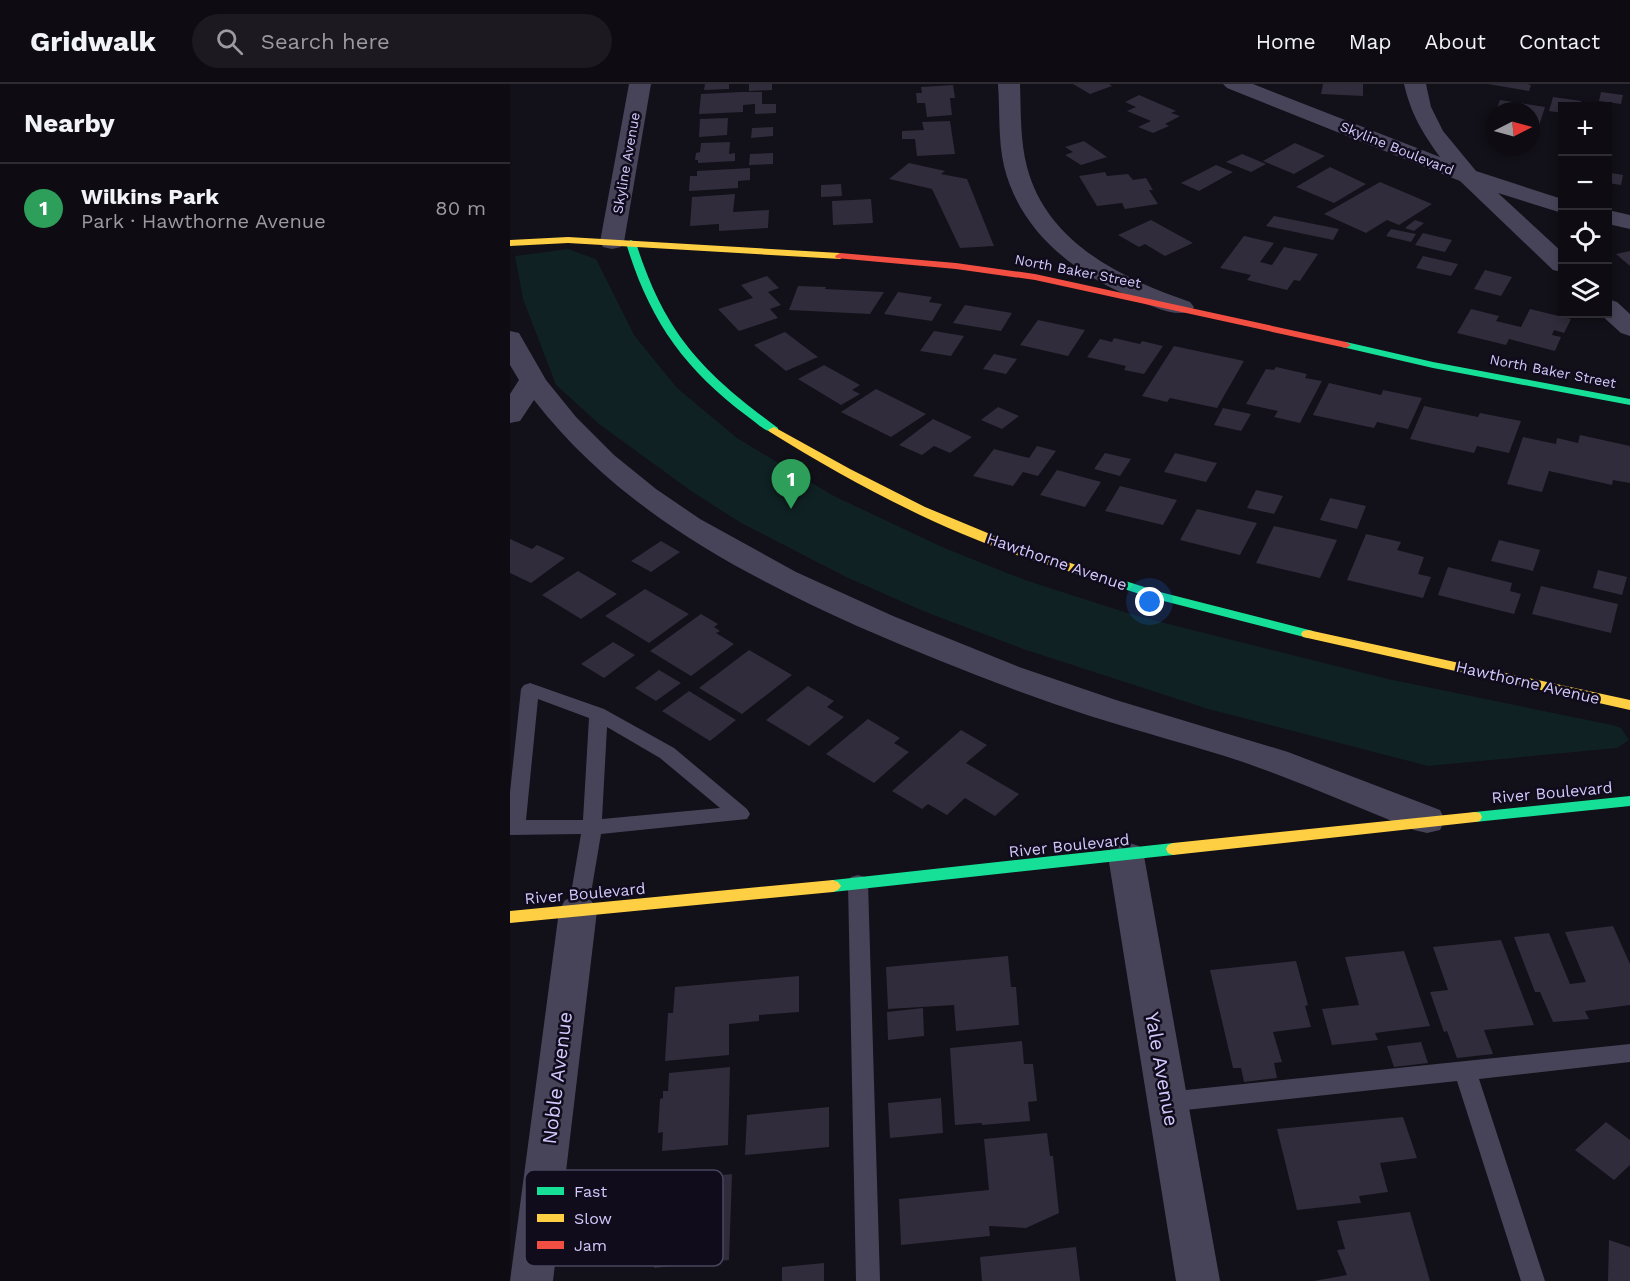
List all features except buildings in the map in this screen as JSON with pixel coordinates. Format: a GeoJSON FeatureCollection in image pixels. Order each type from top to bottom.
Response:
{"type":"FeatureCollection","features":[{"type":"Feature","properties":{"kind":"street","name":"Skyline Avenue"},"geometry":{"type":"LineString","coordinates":[[622,243],[640,84]]}},
{"type":"Feature","properties":{"kind":"street"},"geometry":{"type":"LineString","coordinates":[[1009,84],[1016,167],[1024,191],[1038,216],[1059,241],[1088,265],[1116,282],[1146,296],[1205,314]]}},
{"type":"Feature","properties":{"kind":"street","name":"Skyline Boulevard"},"geometry":{"type":"LineString","coordinates":[[1234,84],[1467,176],[1558,204]]}},
{"type":"Feature","properties":{"kind":"street"},"geometry":{"type":"LineString","coordinates":[[1414,84],[1420,110],[1431,132],[1467,176],[1562,264]]}},
{"type":"Feature","properties":{"kind":"street"},"geometry":{"type":"LineString","coordinates":[[1612,218],[1630,222]]}},
{"type":"Feature","properties":{"kind":"street","name":"North Baker Street"},"geometry":{"type":"LineString","coordinates":[[510,243],[568,240],[878,258],[956,266],[1035,278],[1434,365],[1630,402]]}},
{"type":"Feature","properties":{"kind":"street","name":"Hawthorne Avenue"},"geometry":{"type":"LineString","coordinates":[[622,243],[657,315],[678,345],[711,381],[746,411],[795,443],[857,478],[926,512],[1044,558],[1174,599],[1339,640],[1630,705]]}},
{"type":"Feature","properties":{"kind":"street"},"geometry":{"type":"LineString","coordinates":[[1612,311],[1630,328]]}},
{"type":"Feature","properties":{"kind":"street"},"geometry":{"type":"LineString","coordinates":[[510,339],[533,380],[576,432],[605,461],[649,497],[712,540],[822,598],[918,640],[1022,680],[1135,718],[1255,753],[1427,820]]}},
{"type":"Feature","properties":{"kind":"street"},"geometry":{"type":"LineString","coordinates":[[510,415],[533,380]]}},
{"type":"Feature","properties":{"kind":"street","name":"River Boulevard"},"geometry":{"type":"LineString","coordinates":[[510,916],[1126,856],[1427,820],[1630,801]]}},
{"type":"Feature","properties":{"kind":"street","name":"Yale Avenue"},"geometry":{"type":"LineString","coordinates":[[1126,856],[1198,1281]]}},
{"type":"Feature","properties":{"kind":"street","name":"Noble Avenue"},"geometry":{"type":"LineString","coordinates":[[545,1170],[578,911]]}},
{"type":"Feature","properties":{"kind":"street","name":"Noble Avenue"},"geometry":{"type":"LineString","coordinates":[[531,1281],[533,1266]]}},
{"type":"Feature","properties":{"kind":"lane"},"geometry":{"type":"LineString","coordinates":[[530,690],[598,714],[667,753],[740,814],[592,827],[513,827],[530,690]]}},
{"type":"Feature","properties":{"kind":"lane"},"geometry":{"type":"LineString","coordinates":[[578,911],[592,827],[598,714]]}},
{"type":"Feature","properties":{"kind":"lane"},"geometry":{"type":"LineString","coordinates":[[858,883],[868,1281]]}},
{"type":"Feature","properties":{"kind":"lane"},"geometry":{"type":"LineString","coordinates":[[1167,1102],[1630,1053]]}},
{"type":"Feature","properties":{"kind":"lane"},"geometry":{"type":"LineString","coordinates":[[1465,1071],[1533,1281]]}},
{"type":"Feature","properties":{"kind":"shaded area"},"geometry":{"type":"Polygon","coordinates":[[[568,249],[596,259],[634,335],[677,388],[737,438],[832,495],[942,547],[1025,580],[1137,616],[1388,679],[1612,725],[1621,728],[1629,740],[1617,748],[1428,766],[1208,709],[1023,649],[923,611],[846,577],[741,523],[691,491],[599,424],[556,385],[523,299],[515,256],[568,249]]]}},
{"type":"Feature","properties":{"kind":"traffic: fast"},"geometry":{"type":"LineString","coordinates":[[631,243],[641,274],[667,328],[703,371],[748,411],[774,430]]}},
{"type":"Feature","properties":{"kind":"traffic: fast"},"geometry":{"type":"LineString","coordinates":[[1346,345],[1433,365],[1630,402]]}},
{"type":"Feature","properties":{"kind":"traffic: fast"},"geometry":{"type":"LineString","coordinates":[[1075,569],[1157,595],[1308,634]]}},
{"type":"Feature","properties":{"kind":"traffic: fast"},"geometry":{"type":"LineString","coordinates":[[1475,817],[1630,801]]}},
{"type":"Feature","properties":{"kind":"traffic: fast"},"geometry":{"type":"LineString","coordinates":[[833,886],[1173,849]]}},
{"type":"Feature","properties":{"kind":"traffic: slow"},"geometry":{"type":"LineString","coordinates":[[510,243],[568,240],[840,256]]}},
{"type":"Feature","properties":{"kind":"traffic: slow"},"geometry":{"type":"LineString","coordinates":[[774,430],[809,452],[920,509],[997,542],[1075,569]]}},
{"type":"Feature","properties":{"kind":"traffic: slow"},"geometry":{"type":"LineString","coordinates":[[1308,634],[1630,705]]}},
{"type":"Feature","properties":{"kind":"traffic: slow"},"geometry":{"type":"LineString","coordinates":[[1173,849],[1475,817]]}},
{"type":"Feature","properties":{"kind":"traffic: slow"},"geometry":{"type":"LineString","coordinates":[[510,917],[833,886]]}},
{"type":"Feature","properties":{"kind":"traffic: jam"},"geometry":{"type":"LineString","coordinates":[[840,256],[956,266],[1035,277],[1346,345]]}},
{"type":"Feature","properties":{"kind":"place","name":"Wilkins Park"},"geometry":{"type":"Point","coordinates":[791,509]}}]}
